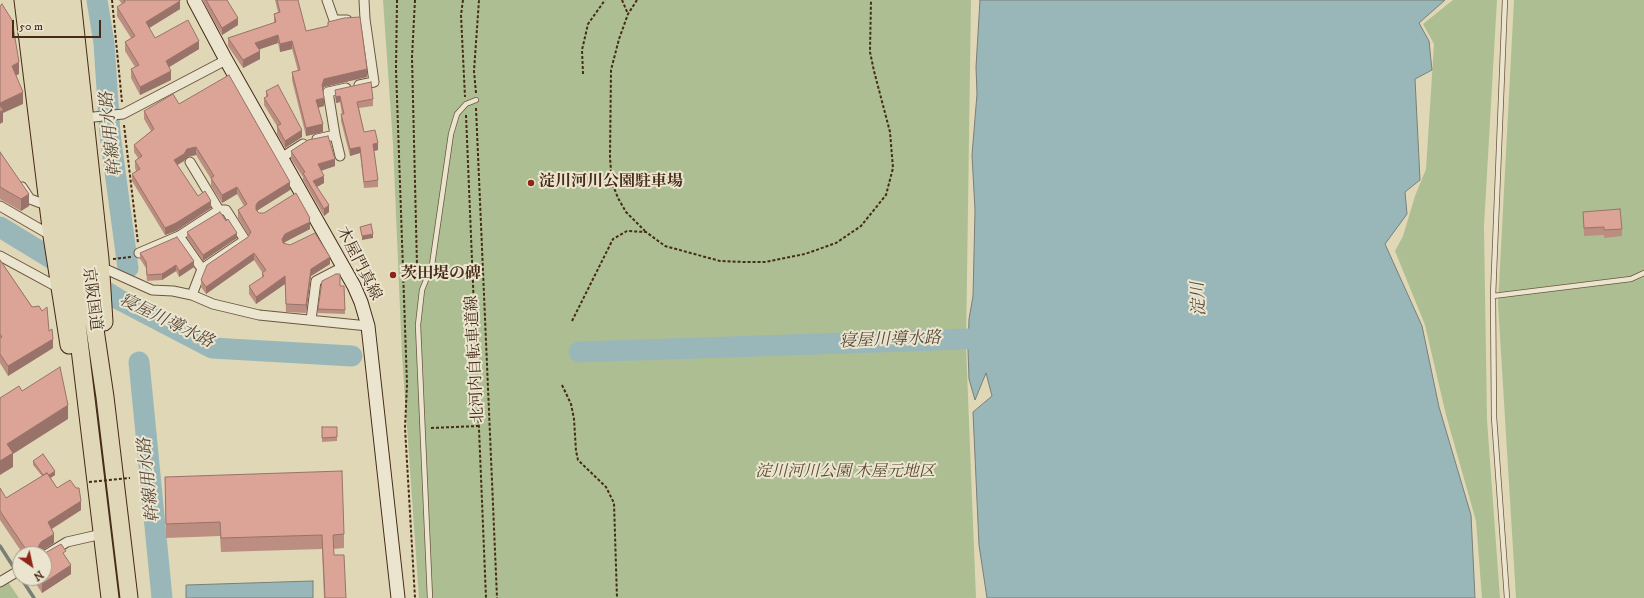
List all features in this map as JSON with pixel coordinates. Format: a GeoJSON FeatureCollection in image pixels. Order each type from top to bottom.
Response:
{"type":"FeatureCollection","features":[{"type":"Feature","properties":{"kind":"highway"},"geometry":{"type":"LineString","coordinates":[[23,0],[48,206],[56,233],[60,292],[73,368],[92,455]]}},
{"type":"Feature","properties":{"kind":"highway","name":"京阪国道"},"geometry":{"type":"LineString","coordinates":[[38,0],[56,233],[75,306],[110,598]]}},
{"type":"Feature","properties":{"kind":"highway","name":"京阪国道"},"geometry":{"type":"LineString","coordinates":[[55,0],[85,248],[99,321],[105,397],[129,598]]}},
{"type":"Feature","properties":{"kind":"highway"},"geometry":{"type":"LineString","coordinates":[[72,0],[92,117],[100,261],[99,321]]}},
{"type":"Feature","properties":{"kind":"main road","name":"木屋門真線"},"geometry":{"type":"LineString","coordinates":[[194,0],[281,158],[297,193],[319,232],[343,266],[361,302],[368,326],[398,598]]}},
{"type":"Feature","properties":{"kind":"street"},"geometry":{"type":"LineString","coordinates":[[327,0],[334,20],[365,19]]}},
{"type":"Feature","properties":{"kind":"street"},"geometry":{"type":"LineString","coordinates":[[340,156],[328,92],[374,82],[365,19],[364,0]]}},
{"type":"Feature","properties":{"kind":"street"},"geometry":{"type":"LineString","coordinates":[[92,117],[123,114],[226,60]]}},
{"type":"Feature","properties":{"kind":"street"},"geometry":{"type":"LineString","coordinates":[[281,158],[306,142],[335,135]]}},
{"type":"Feature","properties":{"kind":"street"},"geometry":{"type":"LineString","coordinates":[[190,162],[219,210]]}},
{"type":"Feature","properties":{"kind":"street"},"geometry":{"type":"LineString","coordinates":[[17,180],[30,199],[48,206]]}},
{"type":"Feature","properties":{"kind":"street"},"geometry":{"type":"LineString","coordinates":[[0,206],[56,233]]}},
{"type":"Feature","properties":{"kind":"street"},"geometry":{"type":"LineString","coordinates":[[140,255],[179,236],[219,210],[226,210],[245,240],[202,269],[192,295]]}},
{"type":"Feature","properties":{"kind":"street"},"geometry":{"type":"LineString","coordinates":[[179,236],[202,269]]}},
{"type":"Feature","properties":{"kind":"street"},"geometry":{"type":"LineString","coordinates":[[0,256],[60,292]]}},
{"type":"Feature","properties":{"kind":"street"},"geometry":{"type":"LineString","coordinates":[[100,261],[152,290],[173,291],[192,295],[213,304],[260,315],[368,326]]}},
{"type":"Feature","properties":{"kind":"street"},"geometry":{"type":"LineString","coordinates":[[311,320],[316,281],[343,266]]}},
{"type":"Feature","properties":{"kind":"street"},"geometry":{"type":"LineString","coordinates":[[52,551],[67,542],[102,534]]}},
{"type":"Feature","properties":{"kind":"street"},"geometry":{"type":"LineString","coordinates":[[0,582],[12,575]]}},
{"type":"Feature","properties":{"kind":"lane"},"geometry":{"type":"LineString","coordinates":[[1505,0],[1493,296],[1494,417],[1507,598]]}},
{"type":"Feature","properties":{"kind":"lane"},"geometry":{"type":"LineString","coordinates":[[430,598],[418,325],[422,290],[432,265],[451,134],[457,114],[466,104],[476,100]]}},
{"type":"Feature","properties":{"kind":"lane"},"geometry":{"type":"LineString","coordinates":[[1493,296],[1631,280],[1644,273]]}},
{"type":"Feature","properties":{"kind":"path"},"geometry":{"type":"LineString","coordinates":[[100,261],[140,255],[123,114],[112,0]]}},
{"type":"Feature","properties":{"kind":"path"},"geometry":{"type":"LineString","coordinates":[[397,0],[396,69],[407,384],[405,428],[415,598]]}},
{"type":"Feature","properties":{"kind":"path"},"geometry":{"type":"LineString","coordinates":[[415,0],[412,57],[417,266],[422,290]]}},
{"type":"Feature","properties":{"kind":"path","name":"北河内自転車道線"},"geometry":{"type":"LineString","coordinates":[[463,0],[462,15],[486,598]]}},
{"type":"Feature","properties":{"kind":"path","name":"北河内自転車道線"},"geometry":{"type":"LineString","coordinates":[[479,0],[474,71],[497,598]]}},
{"type":"Feature","properties":{"kind":"path"},"geometry":{"type":"LineString","coordinates":[[583,74],[582,50],[588,24],[605,0]]}},
{"type":"Feature","properties":{"kind":"path"},"geometry":{"type":"LineString","coordinates":[[622,0],[628,14]]}},
{"type":"Feature","properties":{"kind":"path"},"geometry":{"type":"LineString","coordinates":[[637,0],[628,14],[619,39],[611,70],[611,171],[612,183],[618,198],[626,212],[646,232],[665,246],[720,261],[744,262],[765,262],[805,254],[836,243],[861,226],[886,195],[893,168],[890,132],[870,52],[871,0]]}},
{"type":"Feature","properties":{"kind":"path"},"geometry":{"type":"LineString","coordinates":[[572,321],[613,239],[627,231],[646,232]]}},
{"type":"Feature","properties":{"kind":"path"},"geometry":{"type":"LineString","coordinates":[[562,385],[571,404],[578,460],[606,487],[614,503],[618,598]]}},
{"type":"Feature","properties":{"kind":"path"},"geometry":{"type":"LineString","coordinates":[[423,429],[478,426]]}},
{"type":"Feature","properties":{"kind":"path"},"geometry":{"type":"LineString","coordinates":[[89,482],[130,478]]}},
{"type":"Feature","properties":{"kind":"green space","name":"淀川河川公園 木屋元地区"},"geometry":{"type":"Polygon","coordinates":[[[383,0],[971,0],[966,346],[976,598],[419,598],[402,356],[393,144],[383,0]]]}},
{"type":"Feature","properties":{"kind":"green space"},"geometry":{"type":"Polygon","coordinates":[[[1453,0],[1497,0],[1484,226],[1487,420],[1500,598],[1482,598],[1476,521],[1446,415],[1425,325],[1395,251],[1403,236],[1415,196],[1426,169],[1434,44],[1423,24],[1453,0]]]}},
{"type":"Feature","properties":{"kind":"green space"},"geometry":{"type":"Polygon","coordinates":[[[1514,0],[1644,0],[1644,598],[1516,598],[1498,304],[1514,0]]]}},
{"type":"Feature","properties":{"kind":"green space"},"geometry":{"type":"Polygon","coordinates":[[[8,582],[19,598],[0,598],[0,587],[8,582]]]}},
{"type":"Feature","properties":{"kind":"water","name":"淀川"},"geometry":{"type":"Polygon","coordinates":[[[980,0],[1445,0],[1419,23],[1429,41],[1432,70],[1415,79],[1420,180],[1405,192],[1407,214],[1385,244],[1422,326],[1439,407],[1471,515],[1475,598],[987,598],[979,545],[973,412],[992,396],[986,373],[975,400],[969,379],[968,350],[969,319],[973,296],[975,210],[972,155],[977,94],[976,67],[980,0]]]}},
{"type":"Feature","properties":{"kind":"water"},"geometry":{"type":"Polygon","coordinates":[[[313,581],[313,598],[186,598],[186,585],[313,581]]]}},
{"type":"Feature","properties":{"kind":"building"},"geometry":{"type":"Polygon","coordinates":[[[124,0],[180,0],[146,22],[155,38],[188,20],[199,41],[166,61],[171,71],[140,87],[131,69],[139,65],[125,42],[135,36],[117,7],[125,2],[124,0]]]}},
{"type":"Feature","properties":{"kind":"building"},"geometry":{"type":"Polygon","coordinates":[[[206,0],[227,0],[238,18],[222,28],[206,0]]]}},
{"type":"Feature","properties":{"kind":"building"},"geometry":{"type":"Polygon","coordinates":[[[277,0],[298,0],[306,31],[328,26],[328,22],[344,18],[360,17],[367,69],[324,79],[322,85],[324,98],[316,100],[323,124],[306,128],[292,72],[300,70],[292,41],[280,44],[278,35],[255,43],[260,51],[243,60],[228,38],[276,22],[274,14],[280,12],[277,0]]]}},
{"type":"Feature","properties":{"kind":"building"},"geometry":{"type":"Polygon","coordinates":[[[2,4],[12,20],[19,62],[12,66],[23,92],[0,103],[0,6],[2,4]]]}},
{"type":"Feature","properties":{"kind":"building"},"geometry":{"type":"Polygon","coordinates":[[[229,75],[290,182],[258,202],[256,205],[256,210],[259,213],[264,213],[296,193],[310,218],[310,222],[285,234],[282,239],[283,243],[290,245],[315,233],[330,257],[311,269],[306,305],[286,304],[285,276],[256,297],[249,286],[264,276],[262,273],[266,270],[254,253],[206,287],[201,280],[207,265],[248,237],[251,232],[238,210],[247,204],[237,187],[222,195],[211,178],[214,176],[196,147],[187,149],[184,154],[174,160],[198,196],[205,191],[211,201],[176,223],[165,228],[132,174],[140,169],[135,161],[142,156],[134,145],[154,129],[144,111],[173,94],[179,104],[229,75]]]}},
{"type":"Feature","properties":{"kind":"building"},"geometry":{"type":"Polygon","coordinates":[[[371,82],[373,99],[357,102],[364,132],[375,130],[378,143],[373,144],[378,180],[364,182],[360,147],[350,149],[341,114],[344,114],[340,96],[336,97],[335,90],[371,82]]]}},
{"type":"Feature","properties":{"kind":"building"},"geometry":{"type":"Polygon","coordinates":[[[278,85],[302,130],[285,141],[277,126],[281,124],[264,98],[268,96],[266,91],[278,85]]]}},
{"type":"Feature","properties":{"kind":"building"},"geometry":{"type":"Polygon","coordinates":[[[0,105],[3,110],[0,112],[0,105]]]}},
{"type":"Feature","properties":{"kind":"building"},"geometry":{"type":"Polygon","coordinates":[[[328,136],[335,159],[318,164],[324,176],[313,181],[329,205],[324,209],[303,173],[305,172],[291,151],[308,140],[328,136]]]}},
{"type":"Feature","properties":{"kind":"building"},"geometry":{"type":"Polygon","coordinates":[[[0,152],[29,194],[21,199],[0,187],[0,152]]]}},
{"type":"Feature","properties":{"kind":"building"},"geometry":{"type":"Polygon","coordinates":[[[1620,209],[1622,229],[1604,230],[1604,227],[1584,228],[1583,212],[1620,209]]]}},
{"type":"Feature","properties":{"kind":"building"},"geometry":{"type":"Polygon","coordinates":[[[220,212],[226,221],[228,219],[237,233],[203,255],[187,232],[220,212]]]}},
{"type":"Feature","properties":{"kind":"building"},"geometry":{"type":"Polygon","coordinates":[[[371,224],[373,234],[362,236],[360,227],[371,224]]]}},
{"type":"Feature","properties":{"kind":"building"},"geometry":{"type":"Polygon","coordinates":[[[177,237],[194,261],[179,271],[176,265],[162,274],[147,275],[146,262],[140,253],[177,237]]]}},
{"type":"Feature","properties":{"kind":"building"},"geometry":{"type":"Polygon","coordinates":[[[0,260],[32,307],[39,306],[42,311],[47,307],[49,331],[52,329],[53,339],[8,366],[0,354],[0,338],[2,337],[0,334],[0,260]]]}},
{"type":"Feature","properties":{"kind":"building"},"geometry":{"type":"Polygon","coordinates":[[[336,274],[340,274],[340,286],[344,286],[345,310],[318,309],[322,281],[336,274]]]}},
{"type":"Feature","properties":{"kind":"building"},"geometry":{"type":"Polygon","coordinates":[[[60,367],[68,405],[7,444],[13,453],[0,461],[0,398],[19,386],[22,391],[60,367]]]}},
{"type":"Feature","properties":{"kind":"building"},"geometry":{"type":"Polygon","coordinates":[[[322,427],[337,427],[337,437],[322,438],[322,427]]]}},
{"type":"Feature","properties":{"kind":"building"},"geometry":{"type":"Polygon","coordinates":[[[43,454],[55,471],[49,475],[47,473],[43,475],[33,461],[43,454]]]}},
{"type":"Feature","properties":{"kind":"building"},"geometry":{"type":"Polygon","coordinates":[[[342,471],[344,534],[333,535],[334,555],[344,555],[346,598],[325,598],[322,535],[221,538],[220,522],[166,524],[165,477],[342,471]]]}},
{"type":"Feature","properties":{"kind":"building"},"geometry":{"type":"Polygon","coordinates":[[[47,473],[57,488],[70,480],[76,488],[79,488],[81,501],[48,522],[54,534],[41,542],[39,546],[24,546],[0,511],[0,488],[6,498],[47,473]]]}},
{"type":"Feature","properties":{"kind":"building"},"geometry":{"type":"Polygon","coordinates":[[[61,544],[66,551],[63,553],[71,565],[52,577],[52,549],[61,544]]]}},
{"type":"Feature","properties":{"kind":"waterway","name":"幹線用水路"},"geometry":{"type":"LineString","coordinates":[[97,0],[104,43],[110,134],[128,268]]}},
{"type":"Feature","properties":{"kind":"waterway","name":"寝屋川導水路"},"geometry":{"type":"LineString","coordinates":[[0,227],[118,299],[212,348],[352,356]]}},
{"type":"Feature","properties":{"kind":"waterway","name":"寝屋川導水路"},"geometry":{"type":"LineString","coordinates":[[579,352],[997,338]]}},
{"type":"Feature","properties":{"kind":"waterway","name":"幹線用水路"},"geometry":{"type":"LineString","coordinates":[[139,362],[162,598]]}},
{"type":"Feature","properties":{"kind":"waterway"},"geometry":{"type":"LineString","coordinates":[[0,546],[12,565]]}},
{"type":"Feature","properties":{"kind":"waterway"},"geometry":{"type":"LineString","coordinates":[[26,586],[34,598]]}},
{"type":"Feature","properties":{"kind":"place","name":"淀川河川公園駐車場"},"geometry":{"type":"Point","coordinates":[531,183]}},
{"type":"Feature","properties":{"kind":"place","name":"茨田堤の碑"},"geometry":{"type":"Point","coordinates":[393,275]}}]}
